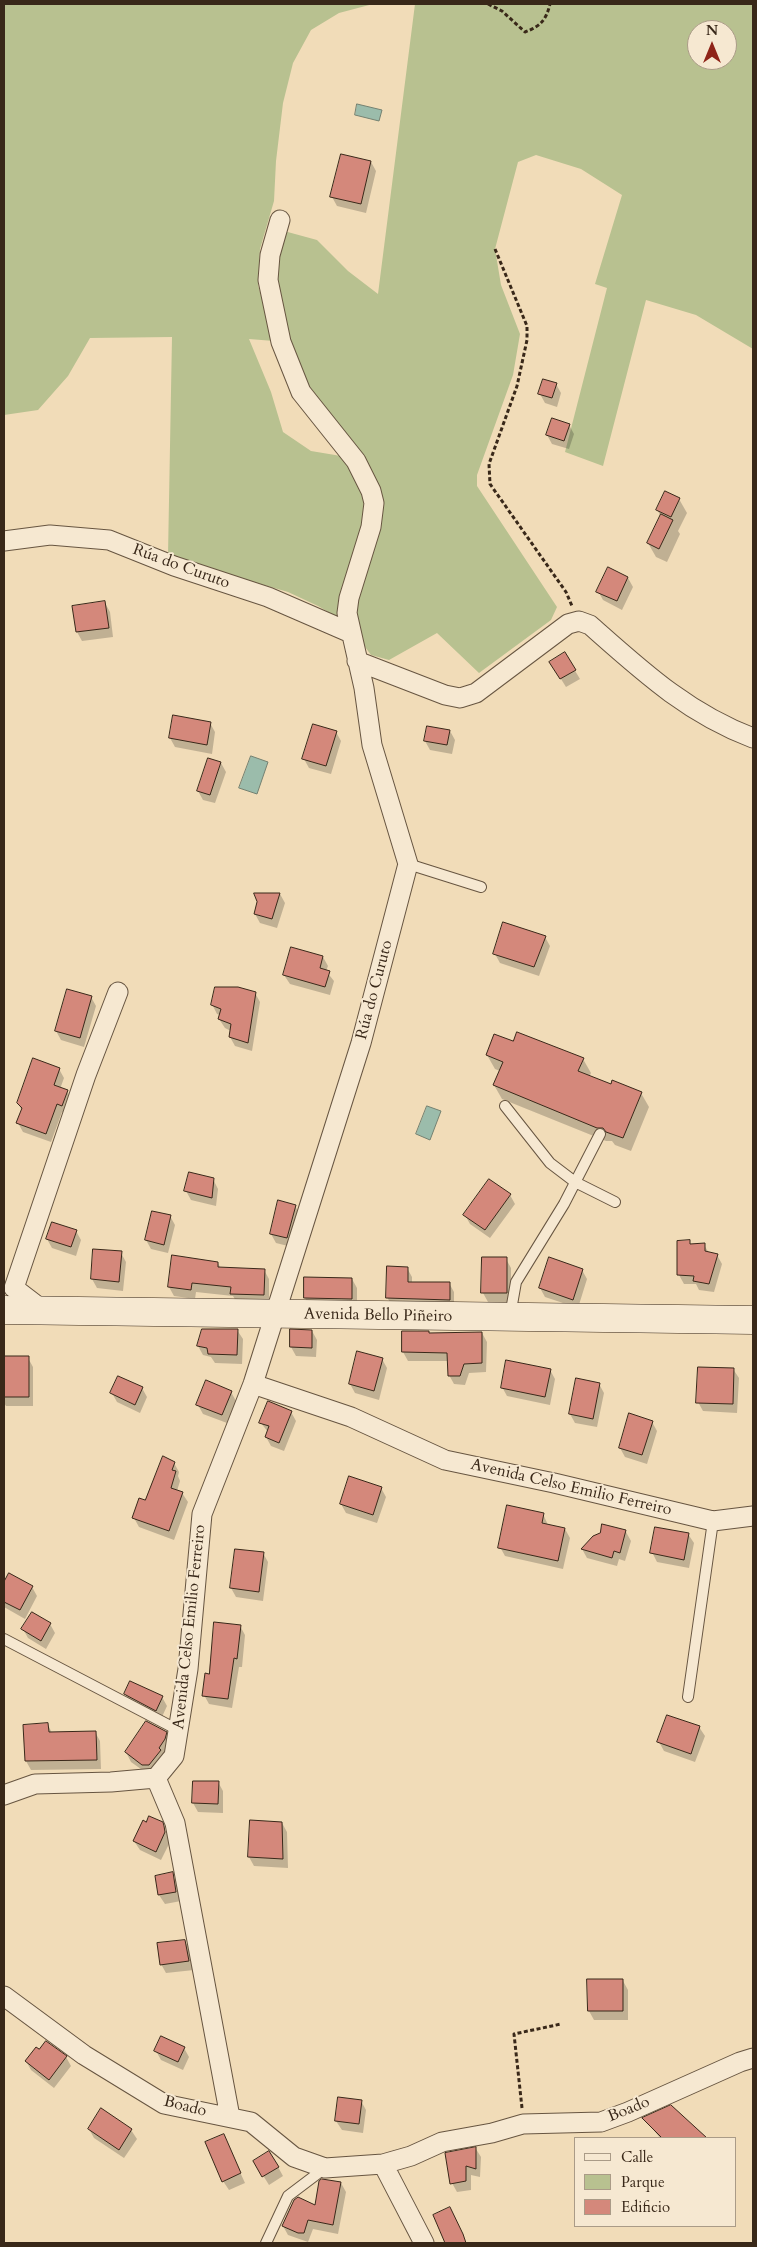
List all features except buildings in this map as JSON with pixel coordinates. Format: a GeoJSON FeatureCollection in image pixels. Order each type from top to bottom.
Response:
{"type":"FeatureCollection","features":[{"type":"Feature","properties":{"kind":"street"},"geometry":{"type":"LineString","coordinates":[[280,220],[270,255],[268,280],[281,342],[301,392],[356,461],[371,492],[374,503],[371,527],[349,598],[347,612],[350,633],[364,688],[372,744],[408,864]]}},
{"type":"Feature","properties":{"kind":"street","name":"Rúa do Curuto"},"geometry":{"type":"LineString","coordinates":[[4,541],[50,535],[109,540],[174,566],[268,597],[350,633]]}},
{"type":"Feature","properties":{"kind":"street"},"geometry":{"type":"LineString","coordinates":[[357,661],[445,695],[460,698],[476,693],[568,624],[579,620],[590,625],[664,690],[728,728],[753,738]]}},
{"type":"Feature","properties":{"kind":"street","name":"Rúa do Curuto"},"geometry":{"type":"LineString","coordinates":[[274,1314],[361,1042],[408,864]]}},
{"type":"Feature","properties":{"kind":"street"},"geometry":{"type":"LineString","coordinates":[[7,1293],[118,992]]}},
{"type":"Feature","properties":{"kind":"street","name":"Avenida Bello Piñeiro"},"geometry":{"type":"LineString","coordinates":[[7,1293],[44,1311],[753,1320]]}},
{"type":"Feature","properties":{"kind":"street","name":"Avenida Celso Emilio Ferreiro"},"geometry":{"type":"LineString","coordinates":[[156,1778],[174,1756],[188,1669],[202,1514],[253,1384],[274,1314]]}},
{"type":"Feature","properties":{"kind":"street","name":"Avenida Celso Emilio Ferreiro"},"geometry":{"type":"LineString","coordinates":[[253,1384],[351,1418],[444,1460],[554,1482],[713,1521],[753,1516]]}},
{"type":"Feature","properties":{"kind":"street"},"geometry":{"type":"LineString","coordinates":[[4,1795],[35,1784],[111,1782],[156,1778],[175,1824],[230,2117]]}},
{"type":"Feature","properties":{"kind":"street","name":"Boado"},"geometry":{"type":"LineString","coordinates":[[4,1996],[84,2055],[164,2104],[251,2122],[294,2157],[325,2168],[383,2164],[411,2156],[442,2142],[492,2133],[523,2124],[601,2122],[753,2058]]}},
{"type":"Feature","properties":{"kind":"street"},"geometry":{"type":"LineString","coordinates":[[383,2164],[424,2243]]}},
{"type":"Feature","properties":{"kind":"lane"},"geometry":{"type":"LineString","coordinates":[[408,864],[481,887]]}},
{"type":"Feature","properties":{"kind":"lane"},"geometry":{"type":"LineString","coordinates":[[505,1106],[550,1163],[575,1182],[615,1202]]}},
{"type":"Feature","properties":{"kind":"lane"},"geometry":{"type":"LineString","coordinates":[[510,1317],[516,1282],[575,1182],[600,1134]]}},
{"type":"Feature","properties":{"kind":"lane"},"geometry":{"type":"LineString","coordinates":[[688,1697],[713,1521]]}},
{"type":"Feature","properties":{"kind":"lane"},"geometry":{"type":"LineString","coordinates":[[4,1639],[178,1730]]}},
{"type":"Feature","properties":{"kind":"lane"},"geometry":{"type":"LineString","coordinates":[[266,2243],[288,2196],[325,2168]]}},
{"type":"Feature","properties":{"kind":"path"},"geometry":{"type":"LineString","coordinates":[[488,4],[502,11],[525,32],[536,28],[546,19],[550,4]]}},
{"type":"Feature","properties":{"kind":"path"},"geometry":{"type":"LineString","coordinates":[[495,249],[527,326],[527,340],[516,386],[489,464],[490,484],[566,592],[579,620]]}},
{"type":"Feature","properties":{"kind":"path"},"geometry":{"type":"LineString","coordinates":[[523,2124],[514,2034],[561,2024]]}},
{"type":"Feature","properties":{"kind":"green space"},"geometry":{"type":"Polygon","coordinates":[[[4,4],[373,4],[339,13],[311,30],[293,63],[283,103],[276,161],[274,201],[260,249],[258,285],[274,341],[249,339],[271,392],[283,432],[311,451],[347,457],[370,507],[340,619],[288,592],[205,568],[168,555],[172,337],[90,338],[68,376],[38,410],[4,415],[4,4]]]}},
{"type":"Feature","properties":{"kind":"green space"},"geometry":{"type":"Polygon","coordinates":[[[415,4],[753,4],[753,349],[696,315],[646,300],[603,466],[565,452],[607,288],[595,284],[622,195],[581,169],[536,155],[518,162],[495,249],[501,285],[520,334],[513,375],[477,475],[477,486],[557,607],[551,620],[479,673],[437,633],[389,660],[371,655],[357,636],[353,614],[377,526],[326,412],[305,381],[292,350],[281,310],[276,263],[284,231],[317,240],[348,271],[378,294],[415,4]]]}},
{"type":"Feature","properties":{"kind":"shaded area"},"geometry":{"type":"Polygon","coordinates":[[[357,104],[382,110],[379,121],[355,115],[357,104]]]}},
{"type":"Feature","properties":{"kind":"shaded area"},"geometry":{"type":"Polygon","coordinates":[[[251,756],[268,762],[257,794],[239,788],[251,756]]]}},
{"type":"Feature","properties":{"kind":"shaded area"},"geometry":{"type":"Polygon","coordinates":[[[427,1106],[441,1111],[430,1140],[416,1134],[427,1106]]]}}]}
